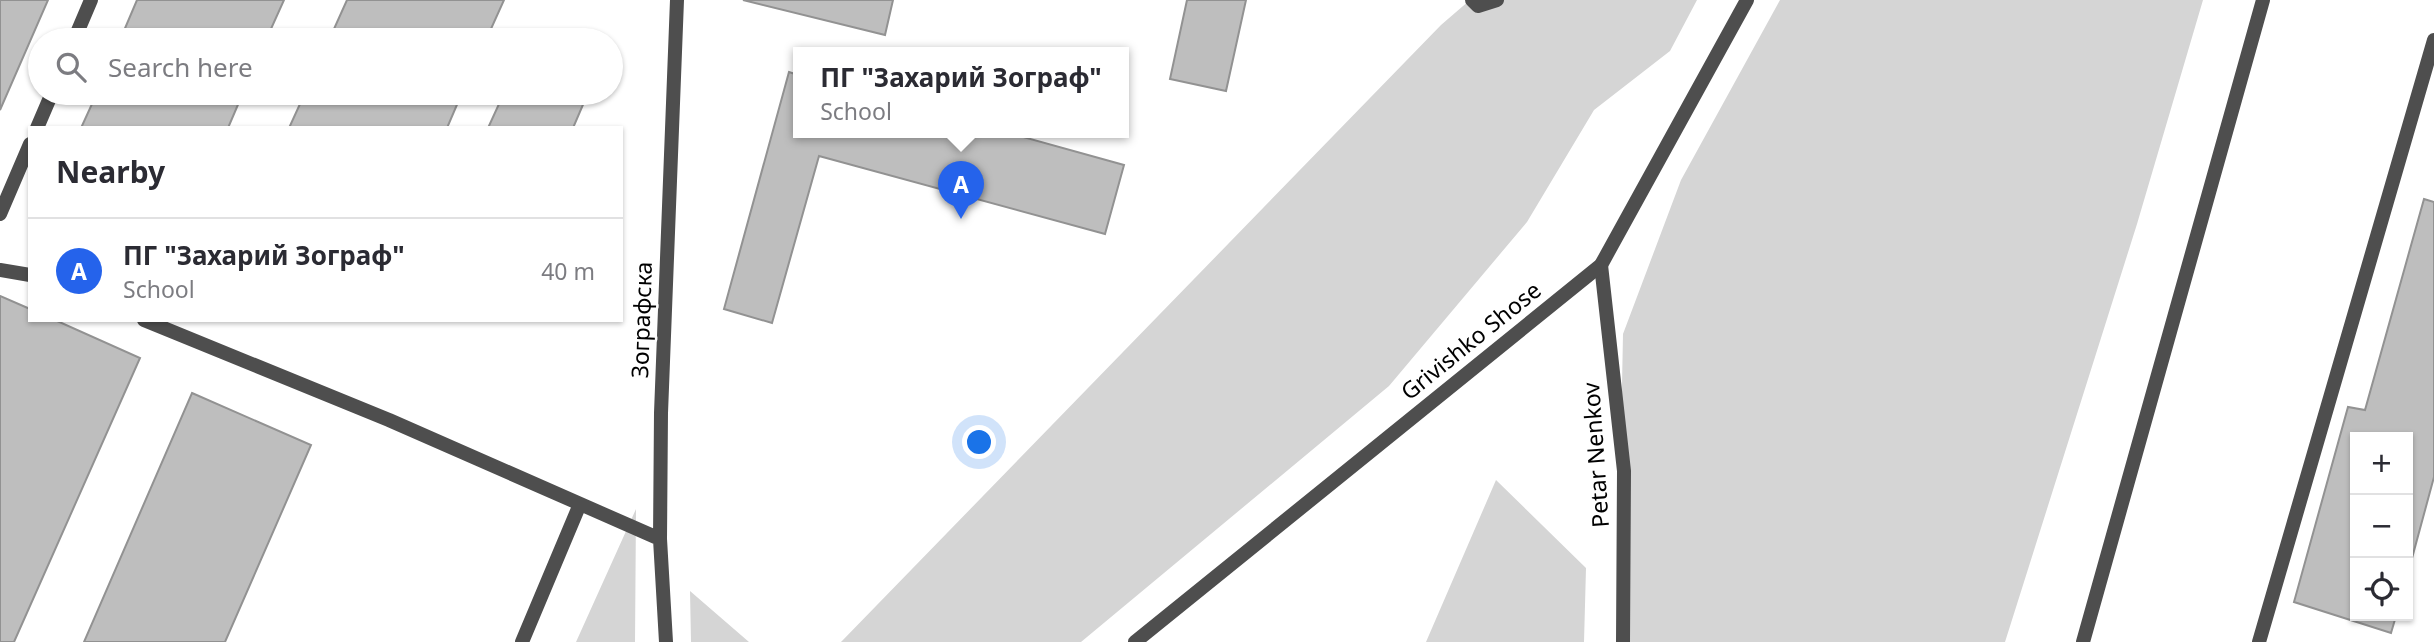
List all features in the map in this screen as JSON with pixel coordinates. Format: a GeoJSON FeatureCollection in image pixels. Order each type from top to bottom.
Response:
{"type":"FeatureCollection","features":[{"type":"Feature","properties":{"kind":"street"},"geometry":{"type":"LineString","coordinates":[[79,28],[91,0]]}},
{"type":"Feature","properties":{"kind":"street","name":"Зографска"},"geometry":{"type":"LineString","coordinates":[[666,642],[660,539],[661,413],[677,0]]}},
{"type":"Feature","properties":{"kind":"street"},"geometry":{"type":"LineString","coordinates":[[1472,0],[1478,6],[1497,0]]}},
{"type":"Feature","properties":{"kind":"street","name":"Grivishko Shose"},"geometry":{"type":"LineString","coordinates":[[1135,642],[1601,265],[1747,0]]}},
{"type":"Feature","properties":{"kind":"street"},"geometry":{"type":"LineString","coordinates":[[2083,642],[2263,0]]}},
{"type":"Feature","properties":{"kind":"street"},"geometry":{"type":"LineString","coordinates":[[2259,642],[2434,40]]}},
{"type":"Feature","properties":{"kind":"street"},"geometry":{"type":"LineString","coordinates":[[38,126],[46,105]]}},
{"type":"Feature","properties":{"kind":"street"},"geometry":{"type":"LineString","coordinates":[[0,214],[28,149]]}},
{"type":"Feature","properties":{"kind":"street","name":"Petar Nenkov"},"geometry":{"type":"LineString","coordinates":[[1601,265],[1625,471],[1623,642]]}},
{"type":"Feature","properties":{"kind":"street"},"geometry":{"type":"LineString","coordinates":[[0,270],[28,275]]}},
{"type":"Feature","properties":{"kind":"street"},"geometry":{"type":"LineString","coordinates":[[149,322],[389,420],[660,539]]}},
{"type":"Feature","properties":{"kind":"street"},"geometry":{"type":"LineString","coordinates":[[522,642],[580,504]]}},
{"type":"Feature","properties":{"kind":"shaded area"},"geometry":{"type":"Polygon","coordinates":[[[1470,0],[1697,0],[1670,51],[1594,110],[1527,222],[1389,386],[1081,642],[841,642],[1441,25],[1470,0]]]}},
{"type":"Feature","properties":{"kind":"shaded area"},"geometry":{"type":"Polygon","coordinates":[[[1780,0],[2203,0],[2137,224],[2005,642],[1617,642],[1623,334],[1681,180],[1780,0]]]}},
{"type":"Feature","properties":{"kind":"shaded area"},"geometry":{"type":"Polygon","coordinates":[[[1496,480],[1586,568],[1584,642],[1426,642],[1496,480]]]}},
{"type":"Feature","properties":{"kind":"shaded area"},"geometry":{"type":"Polygon","coordinates":[[[636,509],[635,642],[576,642],[636,509]]]}},
{"type":"Feature","properties":{"kind":"shaded area"},"geometry":{"type":"Polygon","coordinates":[[[690,591],[749,642],[691,642],[690,591]]]}},
{"type":"Feature","properties":{"kind":"building"},"geometry":{"type":"Polygon","coordinates":[[[0,0],[48,0],[36,28],[28,28],[28,46],[0,110],[0,0]]]}},
{"type":"Feature","properties":{"kind":"building"},"geometry":{"type":"Polygon","coordinates":[[[137,0],[284,0],[271,28],[125,28],[137,0]]]}},
{"type":"Feature","properties":{"kind":"building"},"geometry":{"type":"Polygon","coordinates":[[[347,0],[504,0],[491,28],[334,28],[347,0]]]}},
{"type":"Feature","properties":{"kind":"building"},"geometry":{"type":"Polygon","coordinates":[[[743,0],[893,0],[885,35],[743,0]]]}},
{"type":"Feature","properties":{"kind":"building"},"geometry":{"type":"Polygon","coordinates":[[[1187,0],[1246,0],[1226,91],[1170,79],[1187,0]]]}},
{"type":"Feature","properties":{"kind":"building"},"geometry":{"type":"Polygon","coordinates":[[[789,72],[793,73],[793,138],[1027,138],[1124,165],[1105,234],[819,156],[772,323],[724,309],[789,72]]]}},
{"type":"Feature","properties":{"kind":"building"},"geometry":{"type":"Polygon","coordinates":[[[92,105],[238,105],[229,126],[82,126],[92,105]]]}},
{"type":"Feature","properties":{"kind":"building"},"geometry":{"type":"Polygon","coordinates":[[[300,105],[457,105],[448,126],[290,126],[300,105]]]}},
{"type":"Feature","properties":{"kind":"building"},"geometry":{"type":"Polygon","coordinates":[[[499,105],[583,105],[574,126],[489,126],[499,105]]]}},
{"type":"Feature","properties":{"kind":"building"},"geometry":{"type":"Polygon","coordinates":[[[2424,199],[2434,202],[2434,477],[2413,555],[2413,432],[2350,432],[2350,620],[2294,602],[2348,407],[2365,410],[2424,199]]]}},
{"type":"Feature","properties":{"kind":"building"},"geometry":{"type":"Polygon","coordinates":[[[0,296],[28,308],[28,322],[59,322],[140,358],[14,642],[0,642],[0,296]]]}},
{"type":"Feature","properties":{"kind":"building"},"geometry":{"type":"Polygon","coordinates":[[[192,393],[311,445],[225,642],[84,642],[192,393]]]}},
{"type":"Feature","properties":{"kind":"building"},"geometry":{"type":"Polygon","coordinates":[[[2353,621],[2395,621],[2391,633],[2353,621]]]}},
{"type":"Feature","properties":{"kind":"place","name":"ПГ \"Захарий Зограф\""},"geometry":{"type":"Point","coordinates":[961,219]}}]}
